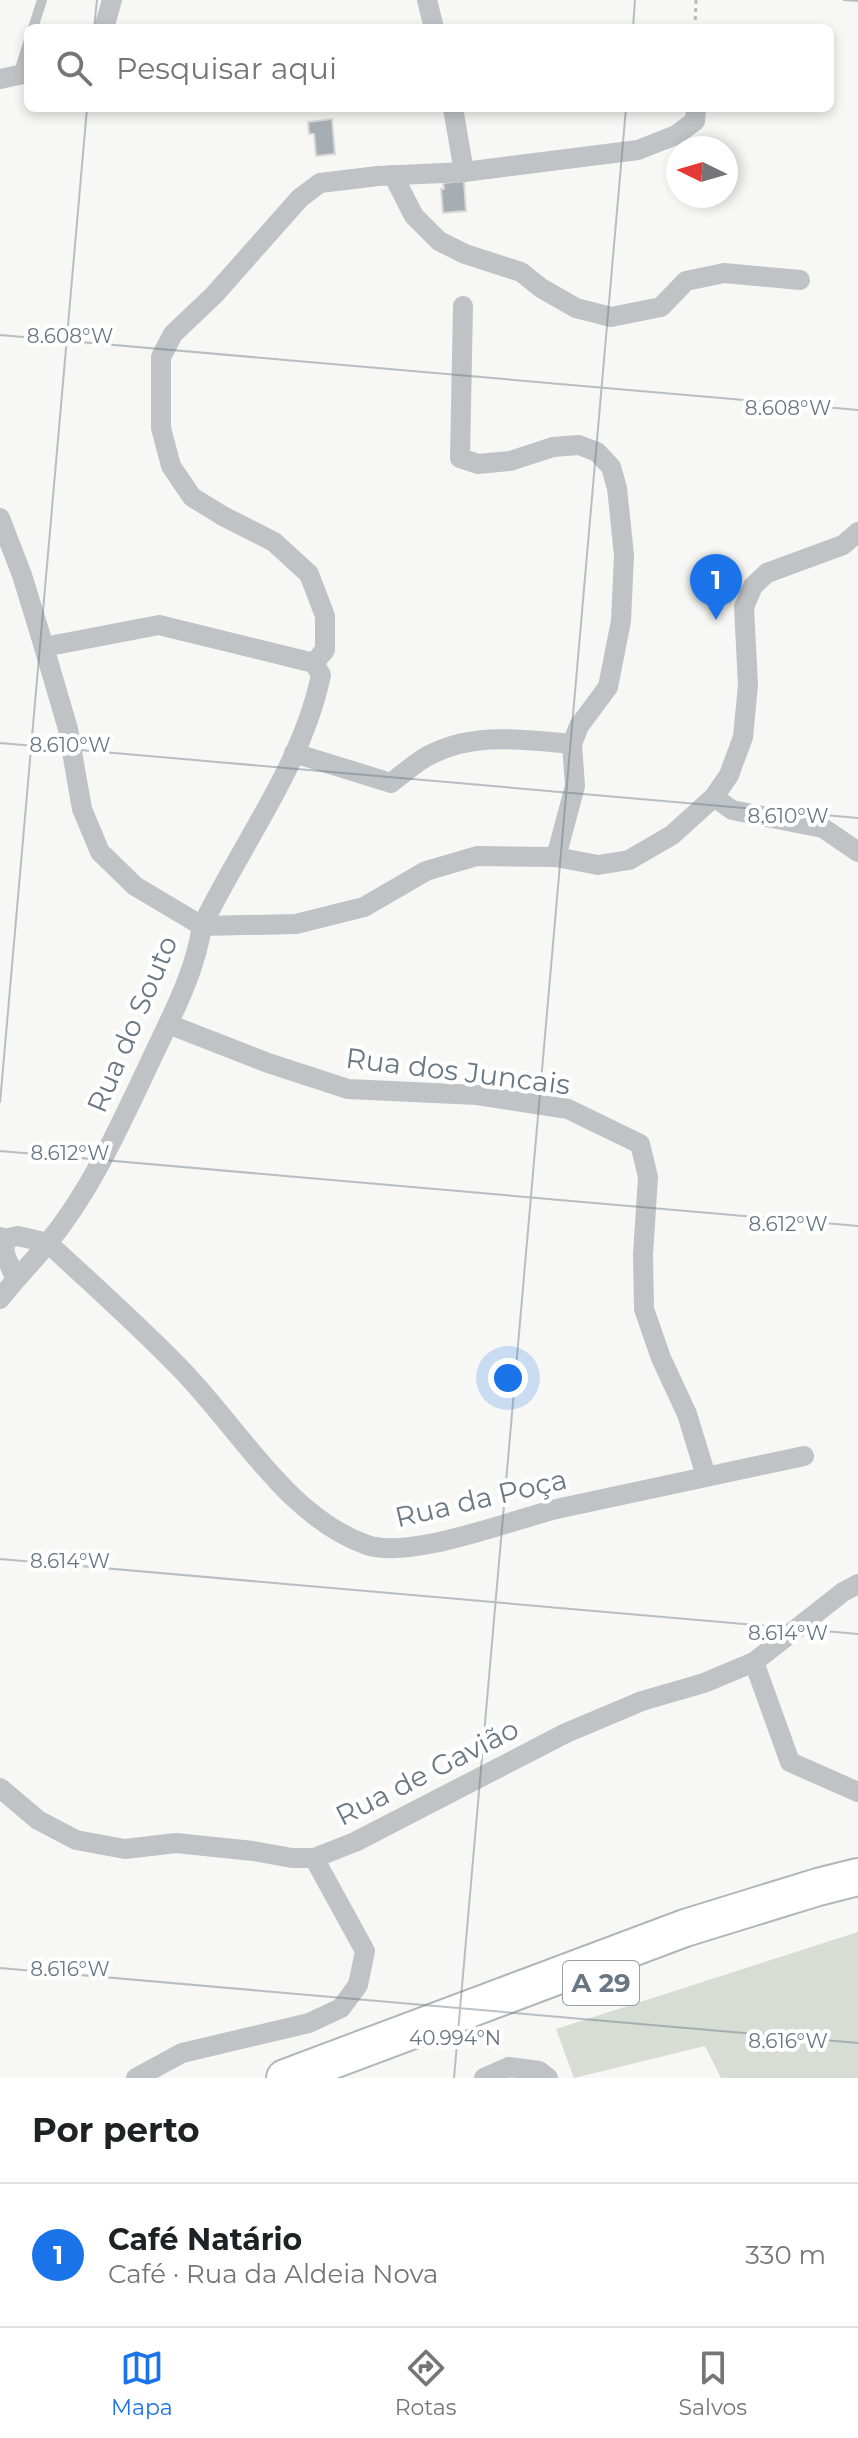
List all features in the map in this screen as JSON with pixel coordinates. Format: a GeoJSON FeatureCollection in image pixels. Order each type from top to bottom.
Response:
{"type":"FeatureCollection","features":[{"type":"Feature","properties":{"kind":"highway","name":"A 29"},"geometry":{"type":"LineString","coordinates":[[285,2078],[685,1928],[858,1877]]}},
{"type":"Feature","properties":{"kind":"highway","name":"A 29"},"geometry":{"type":"LineString","coordinates":[[348,2078],[692,1949],[858,1899]]}},
{"type":"Feature","properties":{"kind":"street"},"geometry":{"type":"LineString","coordinates":[[105,24],[112,0]]}},
{"type":"Feature","properties":{"kind":"street"},"geometry":{"type":"LineString","coordinates":[[427,0],[433,24]]}},
{"type":"Feature","properties":{"kind":"street"},"geometry":{"type":"LineString","coordinates":[[454,112],[464,172]]}},
{"type":"Feature","properties":{"kind":"street","name":"Rua do Souto"},"geometry":{"type":"LineString","coordinates":[[0,1299],[48,1243],[101,1164],[199,953],[202,926],[294,753],[321,675],[314,663],[325,650],[325,616],[309,574],[274,542],[192,497],[171,466],[161,428],[161,357],[173,334],[214,295],[300,198],[320,183],[393,175],[464,172],[638,150],[676,135],[695,121],[696,112]]}},
{"type":"Feature","properties":{"kind":"street"},"geometry":{"type":"LineString","coordinates":[[393,175],[414,216],[439,241],[465,254],[521,272],[541,288],[576,308],[611,317],[661,307],[686,281],[724,273],[800,280]]}},
{"type":"Feature","properties":{"kind":"street"},"geometry":{"type":"LineString","coordinates":[[463,306],[460,458],[478,464],[510,461],[553,447],[579,445],[597,452],[611,467],[617,488],[624,555],[621,621],[608,687],[579,726],[572,744],[575,786],[556,857]]}},
{"type":"Feature","properties":{"kind":"street"},"geometry":{"type":"LineString","coordinates":[[0,518],[22,575],[44,647],[68,729],[82,809],[100,852],[135,886],[202,926],[296,924],[364,907],[426,871],[477,856],[556,857],[598,865],[629,860],[672,835],[714,797],[729,775],[743,737],[748,685],[744,607],[753,586],[767,573],[843,545],[858,532]]}},
{"type":"Feature","properties":{"kind":"street"},"geometry":{"type":"LineString","coordinates":[[44,647],[159,625],[314,663]]}},
{"type":"Feature","properties":{"kind":"street"},"geometry":{"type":"LineString","coordinates":[[294,753],[391,783],[423,758],[460,744],[499,737],[572,744]]}},
{"type":"Feature","properties":{"kind":"street"},"geometry":{"type":"LineString","coordinates":[[714,797],[732,810],[823,828],[855,844]]}},
{"type":"Feature","properties":{"kind":"street","name":"Rua dos Juncais"},"geometry":{"type":"LineString","coordinates":[[168,1024],[268,1063],[348,1089],[477,1095],[568,1109],[640,1144],[648,1177],[643,1255],[644,1309],[661,1358],[687,1414],[706,1476]]}},
{"type":"Feature","properties":{"kind":"street"},"geometry":{"type":"LineString","coordinates":[[15,1278],[2,1238],[18,1236],[48,1243]]}},
{"type":"Feature","properties":{"kind":"street","name":"Rua da Poça"},"geometry":{"type":"LineString","coordinates":[[48,1243],[178,1365],[302,1507],[331,1527],[369,1545],[400,1549],[466,1535],[558,1509],[804,1456]]}},
{"type":"Feature","properties":{"kind":"street","name":"Rua de Gavião"},"geometry":{"type":"LineString","coordinates":[[0,1788],[38,1820],[76,1840],[125,1849],[176,1843],[314,1858],[355,1842],[566,1733],[642,1701],[704,1683],[754,1662],[843,1592],[858,1584]]}},
{"type":"Feature","properties":{"kind":"street"},"geometry":{"type":"LineString","coordinates":[[754,1662],[790,1762],[858,1792]]}},
{"type":"Feature","properties":{"kind":"street"},"geometry":{"type":"LineString","coordinates":[[136,2078],[182,2053],[309,2023],[341,2008],[358,1985],[365,1951],[314,1858]]}},
{"type":"Feature","properties":{"kind":"street"},"geometry":{"type":"LineString","coordinates":[[484,2078],[509,2067],[539,2071],[548,2078]]}},
{"type":"Feature","properties":{"kind":"lane"},"geometry":{"type":"LineString","coordinates":[[34,24],[42,0]]}},
{"type":"Feature","properties":{"kind":"lane"},"geometry":{"type":"LineString","coordinates":[[15,76],[24,53]]}},
{"type":"Feature","properties":{"kind":"path"},"geometry":{"type":"LineString","coordinates":[[695,24],[696,0]]}},
{"type":"Feature","properties":{"kind":"shaded area"},"geometry":{"type":"Polygon","coordinates":[[[858,1932],[858,2078],[721,2078],[705,2046],[574,2078],[556,2029],[858,1932]]]}},
{"type":"Feature","properties":{"kind":"building"},"geometry":{"type":"Polygon","coordinates":[[[332,119],[335,154],[316,156],[314,134],[309,134],[308,122],[332,119]]]}},
{"type":"Feature","properties":{"kind":"building"},"geometry":{"type":"Polygon","coordinates":[[[464,181],[466,211],[443,213],[443,183],[464,181]]]}},
{"type":"Feature","properties":{"kind":"place","name":"Café Natário"},"geometry":{"type":"Point","coordinates":[716,620]}}]}
